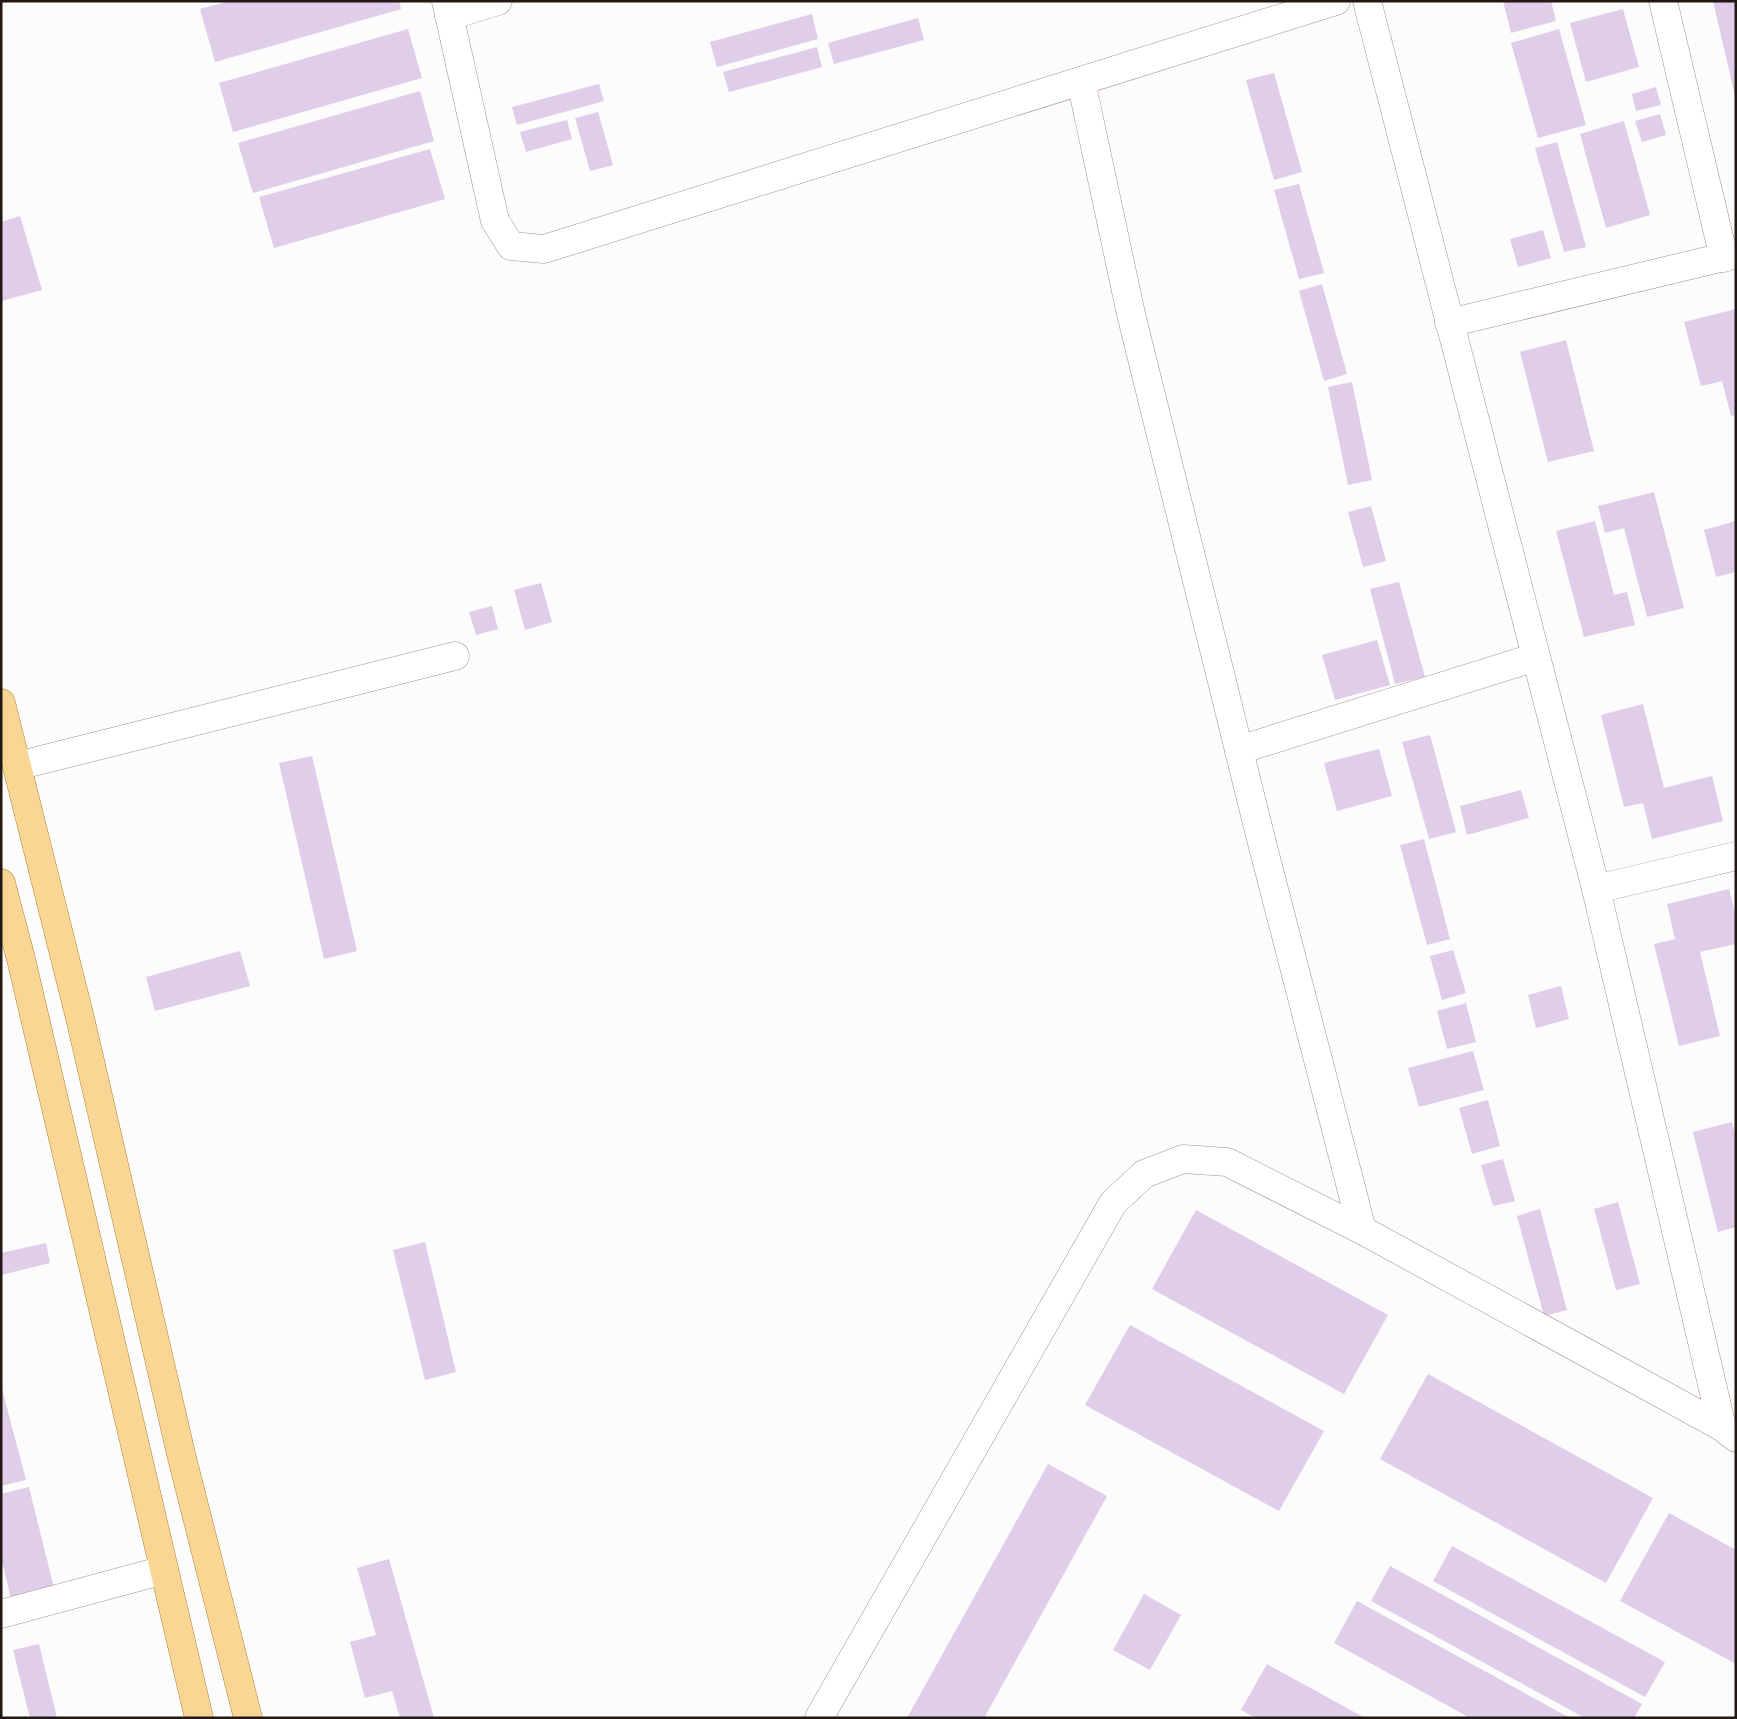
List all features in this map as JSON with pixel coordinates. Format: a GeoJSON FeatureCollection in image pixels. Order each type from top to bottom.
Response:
{"type":"FeatureCollection","features":[{"type":"Feature","properties":{"kind":"main road"},"geometry":{"type":"LineString","coordinates":[[1,703],[80,1018],[182,1458],[248,1718]]}},
{"type":"Feature","properties":{"kind":"main road"},"geometry":{"type":"LineString","coordinates":[[1,883],[199,1718]]}},
{"type":"Feature","properties":{"kind":"street"},"geometry":{"type":"LineString","coordinates":[[498,1],[447,9],[495,221],[511,246],[544,249],[1336,1]]}},
{"type":"Feature","properties":{"kind":"street"},"geometry":{"type":"LineString","coordinates":[[1367,1],[1596,889],[1729,1432]]}},
{"type":"Feature","properties":{"kind":"street"},"geometry":{"type":"LineString","coordinates":[[1449,323],[1730,256],[1663,1]]}},
{"type":"Feature","properties":{"kind":"street"},"geometry":{"type":"LineString","coordinates":[[1082,81],[1131,314],[1239,750],[1362,1230]]}},
{"type":"Feature","properties":{"kind":"street"},"geometry":{"type":"LineString","coordinates":[[17,766],[455,656]]}},
{"type":"Feature","properties":{"kind":"street"},"geometry":{"type":"LineString","coordinates":[[1239,750],[1536,657]]}},
{"type":"Feature","properties":{"kind":"street"},"geometry":{"type":"LineString","coordinates":[[1596,889],[1736,856]]}},
{"type":"Feature","properties":{"kind":"street"},"geometry":{"type":"LineString","coordinates":[[819,1718],[1113,1203],[1144,1174],[1183,1159],[1228,1162],[1362,1230],[1729,1432]]}},
{"type":"Feature","properties":{"kind":"street"},"geometry":{"type":"LineString","coordinates":[[1,1614],[164,1570]]}},
{"type":"Feature","properties":{"kind":"building"},"geometry":{"type":"Polygon","coordinates":[[[229,1],[399,1],[401,9],[215,62],[200,9],[229,1]]]}},
{"type":"Feature","properties":{"kind":"building"},"geometry":{"type":"Polygon","coordinates":[[[1503,1],[1551,1],[1556,21],[1511,33],[1503,1]]]}},
{"type":"Feature","properties":{"kind":"building"},"geometry":{"type":"Polygon","coordinates":[[[1713,1],[1736,1],[1736,96],[1735,96],[1713,1]]]}},
{"type":"Feature","properties":{"kind":"building"},"geometry":{"type":"Polygon","coordinates":[[[1623,9],[1639,67],[1586,82],[1570,23],[1623,9]]]}},
{"type":"Feature","properties":{"kind":"building"},"geometry":{"type":"Polygon","coordinates":[[[812,14],[818,39],[717,67],[710,42],[812,14]]]}},
{"type":"Feature","properties":{"kind":"building"},"geometry":{"type":"Polygon","coordinates":[[[918,18],[924,40],[834,64],[828,43],[918,18]]]}},
{"type":"Feature","properties":{"kind":"building"},"geometry":{"type":"Polygon","coordinates":[[[408,29],[422,78],[233,132],[219,83],[408,29]]]}},
{"type":"Feature","properties":{"kind":"building"},"geometry":{"type":"Polygon","coordinates":[[[1559,29],[1586,125],[1538,138],[1511,43],[1559,29]]]}},
{"type":"Feature","properties":{"kind":"building"},"geometry":{"type":"Polygon","coordinates":[[[817,47],[822,67],[729,92],[723,72],[817,47]]]}},
{"type":"Feature","properties":{"kind":"building"},"geometry":{"type":"Polygon","coordinates":[[[1274,73],[1302,172],[1274,180],[1246,80],[1274,73]]]}},
{"type":"Feature","properties":{"kind":"building"},"geometry":{"type":"Polygon","coordinates":[[[599,84],[604,101],[517,125],[512,107],[599,84]]]}},
{"type":"Feature","properties":{"kind":"building"},"geometry":{"type":"Polygon","coordinates":[[[1656,87],[1661,105],[1636,111],[1632,94],[1656,87]]]}},
{"type":"Feature","properties":{"kind":"building"},"geometry":{"type":"Polygon","coordinates":[[[420,91],[434,141],[253,193],[238,143],[420,91]]]}},
{"type":"Feature","properties":{"kind":"building"},"geometry":{"type":"Polygon","coordinates":[[[598,112],[613,165],[590,171],[575,118],[598,112]]]}},
{"type":"Feature","properties":{"kind":"building"},"geometry":{"type":"Polygon","coordinates":[[[1660,114],[1666,135],[1642,142],[1635,121],[1660,114]]]}},
{"type":"Feature","properties":{"kind":"building"},"geometry":{"type":"Polygon","coordinates":[[[567,120],[572,139],[526,152],[520,132],[567,120]]]}},
{"type":"Feature","properties":{"kind":"building"},"geometry":{"type":"Polygon","coordinates":[[[1624,121],[1650,215],[1606,228],[1580,134],[1624,121]]]}},
{"type":"Feature","properties":{"kind":"building"},"geometry":{"type":"Polygon","coordinates":[[[1557,142],[1586,247],[1564,252],[1535,148],[1557,142]]]}},
{"type":"Feature","properties":{"kind":"building"},"geometry":{"type":"Polygon","coordinates":[[[430,149],[445,199],[274,248],[259,197],[430,149]]]}},
{"type":"Feature","properties":{"kind":"building"},"geometry":{"type":"Polygon","coordinates":[[[1299,184],[1324,273],[1299,279],[1274,190],[1299,184]]]}},
{"type":"Feature","properties":{"kind":"building"},"geometry":{"type":"Polygon","coordinates":[[[20,216],[42,290],[1,301],[1,222],[20,216]]]}},
{"type":"Feature","properties":{"kind":"building"},"geometry":{"type":"Polygon","coordinates":[[[1543,230],[1551,258],[1518,267],[1510,239],[1543,230]]]}},
{"type":"Feature","properties":{"kind":"building"},"geometry":{"type":"Polygon","coordinates":[[[1322,284],[1347,374],[1324,381],[1299,291],[1322,284]]]}},
{"type":"Feature","properties":{"kind":"building"},"geometry":{"type":"Polygon","coordinates":[[[1736,309],[1736,415],[1731,416],[1722,381],[1701,386],[1684,322],[1736,309]]]}},
{"type":"Feature","properties":{"kind":"building"},"geometry":{"type":"Polygon","coordinates":[[[1566,340],[1594,451],[1548,462],[1520,352],[1566,340]]]}},
{"type":"Feature","properties":{"kind":"building"},"geometry":{"type":"Polygon","coordinates":[[[1352,382],[1372,480],[1348,485],[1328,387],[1352,382]]]}},
{"type":"Feature","properties":{"kind":"building"},"geometry":{"type":"Polygon","coordinates":[[[1654,492],[1684,608],[1647,617],[1624,528],[1605,533],[1598,506],[1654,492]]]}},
{"type":"Feature","properties":{"kind":"building"},"geometry":{"type":"Polygon","coordinates":[[[1371,506],[1386,561],[1363,567],[1348,512],[1371,506]]]}},
{"type":"Feature","properties":{"kind":"building"},"geometry":{"type":"Polygon","coordinates":[[[1595,521],[1614,595],[1627,592],[1635,625],[1584,637],[1556,531],[1595,521]]]}},
{"type":"Feature","properties":{"kind":"building"},"geometry":{"type":"Polygon","coordinates":[[[1736,521],[1736,572],[1716,577],[1704,530],[1736,521]]]}},
{"type":"Feature","properties":{"kind":"building"},"geometry":{"type":"Polygon","coordinates":[[[1399,582],[1425,677],[1395,684],[1370,589],[1399,582]]]}},
{"type":"Feature","properties":{"kind":"building"},"geometry":{"type":"Polygon","coordinates":[[[541,583],[552,622],[525,630],[514,590],[541,583]]]}},
{"type":"Feature","properties":{"kind":"building"},"geometry":{"type":"Polygon","coordinates":[[[492,606],[498,629],[476,635],[469,612],[492,606]]]}},
{"type":"Feature","properties":{"kind":"building"},"geometry":{"type":"Polygon","coordinates":[[[1377,640],[1390,685],[1335,700],[1322,655],[1377,640]]]}},
{"type":"Feature","properties":{"kind":"building"},"geometry":{"type":"Polygon","coordinates":[[[1643,704],[1664,788],[1712,776],[1723,821],[1652,839],[1643,803],[1624,807],[1601,715],[1643,704]]]}},
{"type":"Feature","properties":{"kind":"building"},"geometry":{"type":"Polygon","coordinates":[[[1430,735],[1456,832],[1429,839],[1402,742],[1430,735]]]}},
{"type":"Feature","properties":{"kind":"building"},"geometry":{"type":"Polygon","coordinates":[[[1379,749],[1392,796],[1337,811],[1324,763],[1379,749]]]}},
{"type":"Feature","properties":{"kind":"building"},"geometry":{"type":"Polygon","coordinates":[[[312,756],[357,951],[324,959],[279,763],[312,756]]]}},
{"type":"Feature","properties":{"kind":"building"},"geometry":{"type":"Polygon","coordinates":[[[1521,790],[1529,818],[1467,835],[1460,806],[1521,790]]]}},
{"type":"Feature","properties":{"kind":"building"},"geometry":{"type":"Polygon","coordinates":[[[1424,839],[1450,939],[1427,945],[1400,845],[1424,839]]]}},
{"type":"Feature","properties":{"kind":"building"},"geometry":{"type":"Polygon","coordinates":[[[1729,889],[1736,917],[1736,944],[1700,952],[1720,1036],[1679,1046],[1654,944],[1675,939],[1667,904],[1729,889]]]}},
{"type":"Feature","properties":{"kind":"building"},"geometry":{"type":"Polygon","coordinates":[[[1453,950],[1466,993],[1442,1000],[1430,956],[1453,950]]]}},
{"type":"Feature","properties":{"kind":"building"},"geometry":{"type":"Polygon","coordinates":[[[240,951],[250,986],[155,1011],[146,977],[240,951]]]}},
{"type":"Feature","properties":{"kind":"building"},"geometry":{"type":"Polygon","coordinates":[[[1561,986],[1569,1019],[1536,1028],[1528,995],[1561,986]]]}},
{"type":"Feature","properties":{"kind":"building"},"geometry":{"type":"Polygon","coordinates":[[[1466,1003],[1476,1042],[1447,1049],[1437,1011],[1466,1003]]]}},
{"type":"Feature","properties":{"kind":"building"},"geometry":{"type":"Polygon","coordinates":[[[1473,1051],[1484,1090],[1419,1107],[1408,1068],[1473,1051]]]}},
{"type":"Feature","properties":{"kind":"building"},"geometry":{"type":"Polygon","coordinates":[[[1488,1100],[1500,1146],[1472,1154],[1459,1108],[1488,1100]]]}},
{"type":"Feature","properties":{"kind":"building"},"geometry":{"type":"Polygon","coordinates":[[[1732,1122],[1736,1137],[1736,1227],[1718,1232],[1693,1132],[1732,1122]]]}},
{"type":"Feature","properties":{"kind":"building"},"geometry":{"type":"Polygon","coordinates":[[[1503,1159],[1515,1201],[1493,1206],[1481,1165],[1503,1159]]]}},
{"type":"Feature","properties":{"kind":"building"},"geometry":{"type":"Polygon","coordinates":[[[1618,1202],[1640,1284],[1616,1290],[1594,1209],[1618,1202]]]}},
{"type":"Feature","properties":{"kind":"building"},"geometry":{"type":"Polygon","coordinates":[[[1540,1209],[1567,1310],[1544,1316],[1517,1216],[1540,1209]]]}},
{"type":"Feature","properties":{"kind":"building"},"geometry":{"type":"Polygon","coordinates":[[[1196,1210],[1388,1315],[1344,1394],[1152,1289],[1196,1210]]]}},
{"type":"Feature","properties":{"kind":"building"},"geometry":{"type":"Polygon","coordinates":[[[425,1242],[456,1372],[425,1380],[393,1250],[425,1242]]]}},
{"type":"Feature","properties":{"kind":"building"},"geometry":{"type":"Polygon","coordinates":[[[46,1243],[50,1263],[1,1275],[1,1253],[46,1243]]]}},
{"type":"Feature","properties":{"kind":"building"},"geometry":{"type":"Polygon","coordinates":[[[1130,1325],[1324,1431],[1279,1511],[1085,1405],[1130,1325]]]}},
{"type":"Feature","properties":{"kind":"building"},"geometry":{"type":"Polygon","coordinates":[[[1428,1374],[1653,1498],[1606,1583],[1380,1459],[1428,1374]]]}},
{"type":"Feature","properties":{"kind":"building"},"geometry":{"type":"Polygon","coordinates":[[[1,1385],[26,1480],[1,1486],[1,1385]]]}},
{"type":"Feature","properties":{"kind":"building"},"geometry":{"type":"Polygon","coordinates":[[[1048,1464],[1107,1496],[984,1718],[907,1718],[1048,1464]]]}},
{"type":"Feature","properties":{"kind":"building"},"geometry":{"type":"Polygon","coordinates":[[[29,1487],[54,1588],[11,1599],[1,1557],[1,1494],[29,1487]]]}},
{"type":"Feature","properties":{"kind":"building"},"geometry":{"type":"Polygon","coordinates":[[[1669,1513],[1736,1550],[1736,1664],[1620,1601],[1669,1513]]]}},
{"type":"Feature","properties":{"kind":"building"},"geometry":{"type":"Polygon","coordinates":[[[1452,1546],[1665,1662],[1645,1697],[1433,1581],[1452,1546]]]}},
{"type":"Feature","properties":{"kind":"building"},"geometry":{"type":"Polygon","coordinates":[[[389,1559],[434,1718],[400,1718],[392,1691],[365,1698],[350,1642],[376,1635],[357,1568],[389,1559]]]}},
{"type":"Feature","properties":{"kind":"building"},"geometry":{"type":"Polygon","coordinates":[[[1390,1566],[1642,1704],[1634,1718],[1585,1718],[1371,1601],[1390,1566]]]}},
{"type":"Feature","properties":{"kind":"building"},"geometry":{"type":"Polygon","coordinates":[[[1144,1594],[1181,1615],[1150,1670],[1113,1650],[1144,1594]]]}},
{"type":"Feature","properties":{"kind":"building"},"geometry":{"type":"Polygon","coordinates":[[[1357,1601],[1570,1718],[1470,1718],[1334,1643],[1357,1601]]]}},
{"type":"Feature","properties":{"kind":"building"},"geometry":{"type":"Polygon","coordinates":[[[39,1644],[57,1718],[30,1718],[13,1650],[39,1644]]]}},
{"type":"Feature","properties":{"kind":"building"},"geometry":{"type":"Polygon","coordinates":[[[1267,1664],[1365,1718],[1256,1718],[1241,1710],[1267,1664]]]}}]}
